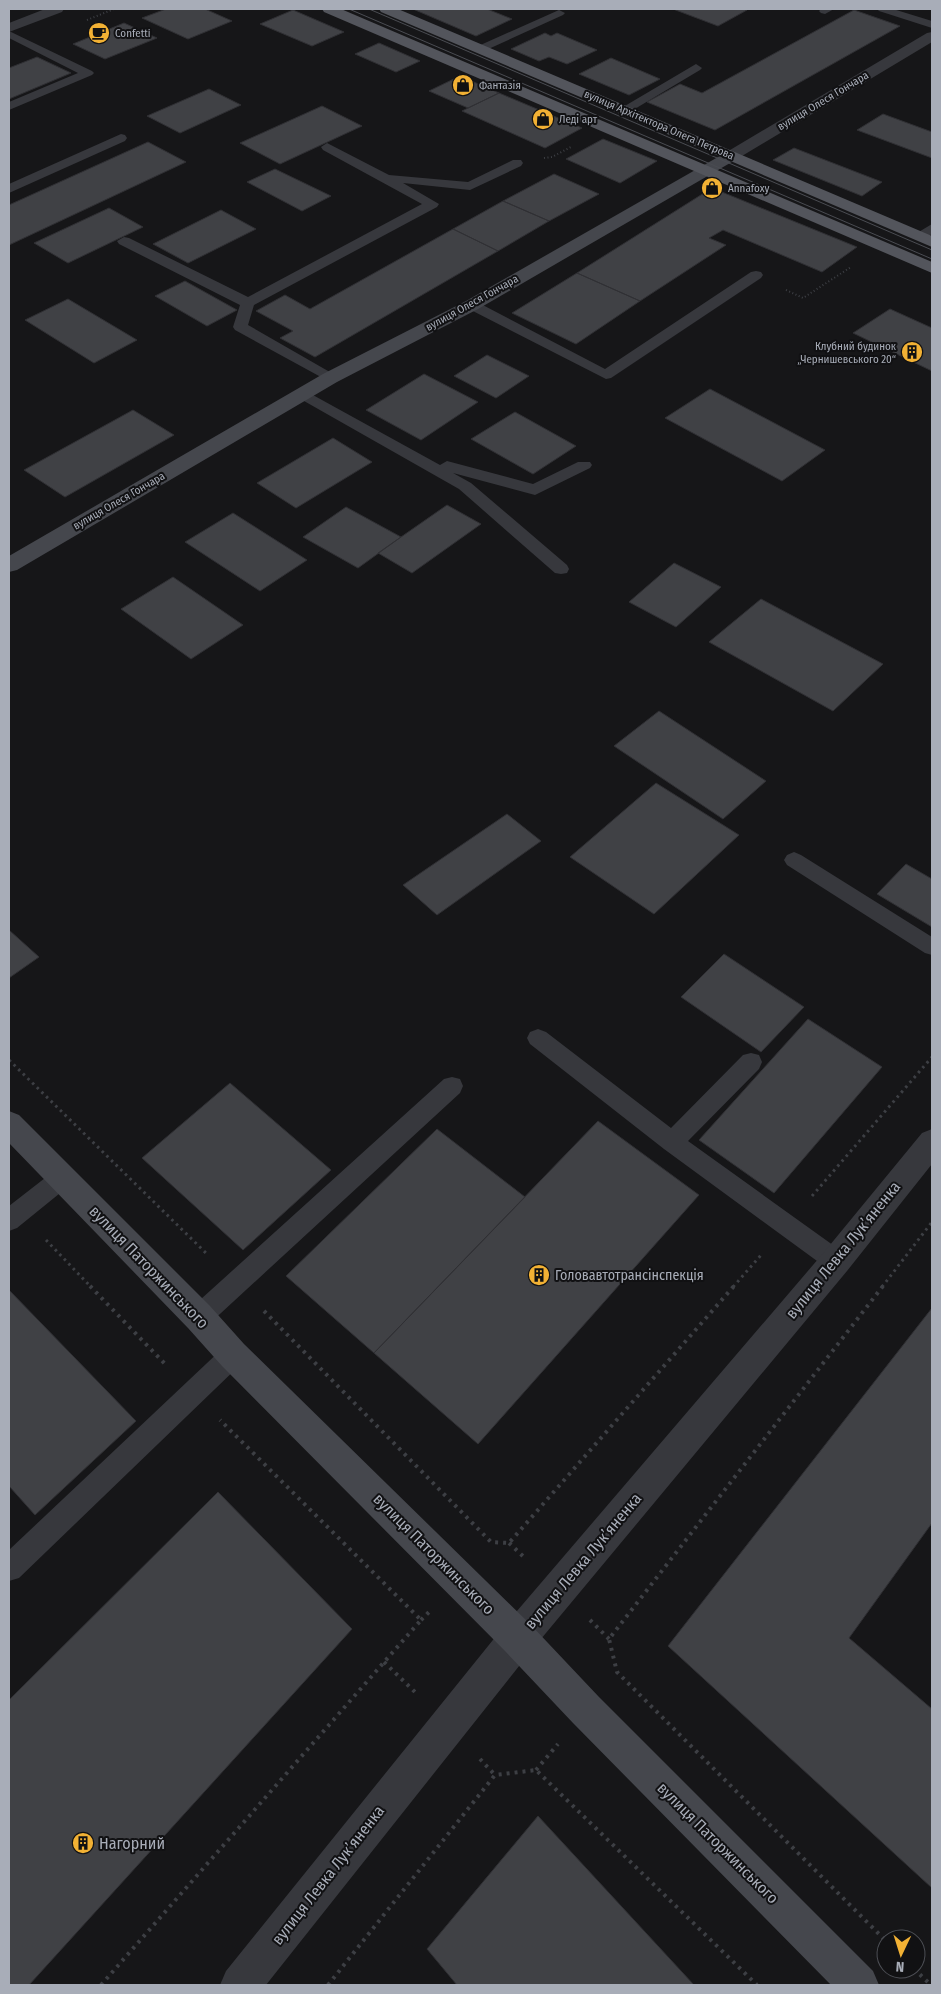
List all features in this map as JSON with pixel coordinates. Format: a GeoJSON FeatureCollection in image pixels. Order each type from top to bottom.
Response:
{"type":"FeatureCollection","features":[{"type":"Feature","properties":{"kind":"main road","name":"вулиця Архітектора Олега Петрова"},"geometry":{"type":"LineString","coordinates":[[329,9],[608,127],[932,268]]}},
{"type":"Feature","properties":{"kind":"main road","name":"вулиця Архітектора Олега Петрова"},"geometry":{"type":"LineString","coordinates":[[386,9],[731,156],[928,235]]}},
{"type":"Feature","properties":{"kind":"main road","name":"вулиця Олеся Гончара"},"geometry":{"type":"LineString","coordinates":[[9,565],[330,378],[472,305],[731,156]]}},
{"type":"Feature","properties":{"kind":"main road","name":"вулиця Паторжинського"},"geometry":{"type":"LineString","coordinates":[[9,1124],[199,1317],[233,1355],[518,1638],[586,1710],[859,1985]]}},
{"type":"Feature","properties":{"kind":"street"},"geometry":{"type":"LineString","coordinates":[[9,28],[57,9]]}},
{"type":"Feature","properties":{"kind":"street","name":"вулиця Олеся Гончара"},"geometry":{"type":"LineString","coordinates":[[731,156],[932,34]]}},
{"type":"Feature","properties":{"kind":"street","name":"вулиця Левка Лукʼяненка"},"geometry":{"type":"LineString","coordinates":[[240,1985],[518,1638],[836,1261],[932,1142]]}},
{"type":"Feature","properties":{"kind":"lane"},"geometry":{"type":"LineString","coordinates":[[883,9],[932,34]]}},
{"type":"Feature","properties":{"kind":"lane"},"geometry":{"type":"LineString","coordinates":[[480,49],[559,14]]}},
{"type":"Feature","properties":{"kind":"lane"},"geometry":{"type":"LineString","coordinates":[[9,34],[88,73],[9,106]]}},
{"type":"Feature","properties":{"kind":"lane"},"geometry":{"type":"LineString","coordinates":[[624,110],[696,68]]}},
{"type":"Feature","properties":{"kind":"lane"},"geometry":{"type":"LineString","coordinates":[[9,189],[121,138]]}},
{"type":"Feature","properties":{"kind":"lane"},"geometry":{"type":"LineString","coordinates":[[327,147],[432,204],[248,303],[240,327],[330,378]]}},
{"type":"Feature","properties":{"kind":"lane"},"geometry":{"type":"LineString","coordinates":[[383,177],[470,186],[517,163]]}},
{"type":"Feature","properties":{"kind":"lane"},"geometry":{"type":"LineString","coordinates":[[124,242],[248,303]]}},
{"type":"Feature","properties":{"kind":"lane"},"geometry":{"type":"LineString","coordinates":[[472,305],[606,375],[756,276]]}},
{"type":"Feature","properties":{"kind":"lane"},"geometry":{"type":"LineString","coordinates":[[302,394],[465,486],[560,569]]}},
{"type":"Feature","properties":{"kind":"lane"},"geometry":{"type":"LineString","coordinates":[[415,458],[535,490],[584,465]]}},
{"type":"Feature","properties":{"kind":"lane"},"geometry":{"type":"LineString","coordinates":[[794,860],[932,947]]}},
{"type":"Feature","properties":{"kind":"lane"},"geometry":{"type":"LineString","coordinates":[[538,1038],[672,1142],[836,1261]]}},
{"type":"Feature","properties":{"kind":"lane"},"geometry":{"type":"LineString","coordinates":[[672,1142],[751,1062]]}},
{"type":"Feature","properties":{"kind":"lane"},"geometry":{"type":"LineString","coordinates":[[199,1317],[452,1086]]}},
{"type":"Feature","properties":{"kind":"lane"},"geometry":{"type":"LineString","coordinates":[[14,1216],[62,1178]]}},
{"type":"Feature","properties":{"kind":"lane"},"geometry":{"type":"LineString","coordinates":[[9,1568],[233,1355]]}},
{"type":"Feature","properties":{"kind":"path"},"geometry":{"type":"LineString","coordinates":[[517,163],[552,157],[608,127]]}},
{"type":"Feature","properties":{"kind":"path"},"geometry":{"type":"LineString","coordinates":[[756,276],[803,298],[883,246]]}},
{"type":"Feature","properties":{"kind":"path"},"geometry":{"type":"LineString","coordinates":[[9,1060],[236,1282],[491,1542],[509,1543],[787,1226],[932,1057]]}},
{"type":"Feature","properties":{"kind":"path"},"geometry":{"type":"LineString","coordinates":[[14,1216],[421,1620],[101,1985]]}},
{"type":"Feature","properties":{"kind":"path"},"geometry":{"type":"LineString","coordinates":[[876,1931],[617,1672],[609,1639],[932,1222]]}},
{"type":"Feature","properties":{"kind":"path"},"geometry":{"type":"LineString","coordinates":[[328,1985],[494,1775],[536,1770],[757,1985]]}},
{"type":"Feature","properties":{"kind":"building"},"geometry":{"type":"Polygon","coordinates":[[[166,9],[205,9],[232,21],[188,39],[142,18],[166,9]]]}},
{"type":"Feature","properties":{"kind":"building"},"geometry":{"type":"Polygon","coordinates":[[[413,9],[487,9],[512,19],[476,36],[413,9]]]}},
{"type":"Feature","properties":{"kind":"building"},"geometry":{"type":"Polygon","coordinates":[[[673,9],[743,9],[747,10],[718,26],[673,9]]]}},
{"type":"Feature","properties":{"kind":"building"},"geometry":{"type":"Polygon","coordinates":[[[293,10],[344,32],[312,46],[260,24],[293,10]]]}},
{"type":"Feature","properties":{"kind":"building"},"geometry":{"type":"Polygon","coordinates":[[[854,10],[900,26],[715,130],[647,102],[680,84],[702,93],[854,10]]]}},
{"type":"Feature","properties":{"kind":"building"},"geometry":{"type":"Polygon","coordinates":[[[124,23],[157,38],[105,59],[73,44],[124,23]]]}},
{"type":"Feature","properties":{"kind":"building"},"geometry":{"type":"Polygon","coordinates":[[[545,33],[551,36],[557,33],[597,50],[567,64],[549,57],[539,61],[511,49],[545,33]]]}},
{"type":"Feature","properties":{"kind":"building"},"geometry":{"type":"Polygon","coordinates":[[[379,43],[420,61],[396,72],[355,54],[379,43]]]}},
{"type":"Feature","properties":{"kind":"building"},"geometry":{"type":"Polygon","coordinates":[[[37,57],[71,73],[9,99],[9,68],[37,57]]]}},
{"type":"Feature","properties":{"kind":"building"},"geometry":{"type":"Polygon","coordinates":[[[611,58],[660,79],[629,95],[579,74],[611,58]]]}},
{"type":"Feature","properties":{"kind":"building"},"geometry":{"type":"Polygon","coordinates":[[[460,76],[499,93],[468,108],[429,91],[460,76]]]}},
{"type":"Feature","properties":{"kind":"building"},"geometry":{"type":"Polygon","coordinates":[[[209,89],[241,105],[180,133],[147,116],[209,89]]]}},
{"type":"Feature","properties":{"kind":"building"},"geometry":{"type":"Polygon","coordinates":[[[499,93],[582,128],[545,148],[462,111],[499,93]]]}},
{"type":"Feature","properties":{"kind":"building"},"geometry":{"type":"Polygon","coordinates":[[[322,106],[362,126],[280,164],[240,143],[322,106]]]}},
{"type":"Feature","properties":{"kind":"building"},"geometry":{"type":"Polygon","coordinates":[[[883,114],[932,132],[932,158],[857,130],[883,114]]]}},
{"type":"Feature","properties":{"kind":"building"},"geometry":{"type":"Polygon","coordinates":[[[603,139],[657,161],[620,183],[566,159],[603,139]]]}},
{"type":"Feature","properties":{"kind":"building"},"geometry":{"type":"Polygon","coordinates":[[[148,142],[186,162],[9,245],[9,205],[148,142]]]}},
{"type":"Feature","properties":{"kind":"building"},"geometry":{"type":"Polygon","coordinates":[[[794,148],[882,182],[862,196],[773,160],[794,148]]]}},
{"type":"Feature","properties":{"kind":"building"},"geometry":{"type":"Polygon","coordinates":[[[275,169],[331,196],[302,211],[247,182],[275,169]]]}},
{"type":"Feature","properties":{"kind":"building"},"geometry":{"type":"Polygon","coordinates":[[[554,174],[599,194],[549,221],[503,201],[554,174]]]}},
{"type":"Feature","properties":{"kind":"building"},"geometry":{"type":"Polygon","coordinates":[[[712,188],[857,247],[822,272],[723,230],[709,238],[726,245],[640,301],[577,273],[712,188]]]}},
{"type":"Feature","properties":{"kind":"building"},"geometry":{"type":"Polygon","coordinates":[[[503,201],[549,221],[498,251],[453,229],[503,201]]]}},
{"type":"Feature","properties":{"kind":"building"},"geometry":{"type":"Polygon","coordinates":[[[109,208],[143,227],[68,263],[34,243],[109,208]]]}},
{"type":"Feature","properties":{"kind":"building"},"geometry":{"type":"Polygon","coordinates":[[[221,210],[256,229],[188,263],[153,244],[221,210]]]}},
{"type":"Feature","properties":{"kind":"building"},"geometry":{"type":"Polygon","coordinates":[[[453,229],[498,251],[315,357],[280,338],[293,331],[256,311],[285,295],[310,309],[453,229]]]}},
{"type":"Feature","properties":{"kind":"building"},"geometry":{"type":"Polygon","coordinates":[[[577,273],[640,301],[576,344],[512,313],[577,273]]]}},
{"type":"Feature","properties":{"kind":"building"},"geometry":{"type":"Polygon","coordinates":[[[185,281],[237,310],[207,326],[155,296],[185,281]]]}},
{"type":"Feature","properties":{"kind":"building"},"geometry":{"type":"Polygon","coordinates":[[[68,299],[137,340],[94,363],[25,320],[68,299]]]}},
{"type":"Feature","properties":{"kind":"building","name":"Клубний будинок „Чернишевського 20“"},"geometry":{"type":"Polygon","coordinates":[[[890,309],[932,328],[932,371],[853,333],[890,309]]]}},
{"type":"Feature","properties":{"kind":"building"},"geometry":{"type":"Polygon","coordinates":[[[487,355],[529,376],[496,398],[454,376],[487,355]]]}},
{"type":"Feature","properties":{"kind":"building"},"geometry":{"type":"Polygon","coordinates":[[[424,374],[478,402],[421,440],[366,410],[424,374]]]}},
{"type":"Feature","properties":{"kind":"building"},"geometry":{"type":"Polygon","coordinates":[[[710,389],[825,450],[782,481],[665,418],[710,389]]]}},
{"type":"Feature","properties":{"kind":"building"},"geometry":{"type":"Polygon","coordinates":[[[133,410],[174,435],[65,497],[24,470],[133,410]]]}},
{"type":"Feature","properties":{"kind":"building"},"geometry":{"type":"Polygon","coordinates":[[[515,412],[576,446],[533,474],[471,439],[515,412]]]}},
{"type":"Feature","properties":{"kind":"building"},"geometry":{"type":"Polygon","coordinates":[[[333,438],[372,462],[296,508],[257,483],[333,438]]]}},
{"type":"Feature","properties":{"kind":"building"},"geometry":{"type":"Polygon","coordinates":[[[447,505],[481,524],[412,573],[378,553],[447,505]]]}},
{"type":"Feature","properties":{"kind":"building"},"geometry":{"type":"Polygon","coordinates":[[[346,507],[401,537],[358,568],[303,537],[346,507]]]}},
{"type":"Feature","properties":{"kind":"building"},"geometry":{"type":"Polygon","coordinates":[[[233,513],[307,560],[260,591],[185,542],[233,513]]]}},
{"type":"Feature","properties":{"kind":"building"},"geometry":{"type":"Polygon","coordinates":[[[674,563],[721,587],[676,627],[629,602],[674,563]]]}},
{"type":"Feature","properties":{"kind":"building"},"geometry":{"type":"Polygon","coordinates":[[[173,577],[243,625],[191,659],[121,609],[173,577]]]}},
{"type":"Feature","properties":{"kind":"building"},"geometry":{"type":"Polygon","coordinates":[[[761,599],[883,664],[833,711],[709,642],[761,599]]]}},
{"type":"Feature","properties":{"kind":"building"},"geometry":{"type":"Polygon","coordinates":[[[659,711],[766,781],[723,819],[614,746],[659,711]]]}},
{"type":"Feature","properties":{"kind":"building"},"geometry":{"type":"Polygon","coordinates":[[[656,783],[739,835],[654,914],[570,857],[656,783]]]}},
{"type":"Feature","properties":{"kind":"building"},"geometry":{"type":"Polygon","coordinates":[[[507,814],[541,841],[437,915],[403,885],[507,814]]]}},
{"type":"Feature","properties":{"kind":"building"},"geometry":{"type":"Polygon","coordinates":[[[906,864],[932,879],[932,927],[877,894],[906,864]]]}},
{"type":"Feature","properties":{"kind":"building"},"geometry":{"type":"Polygon","coordinates":[[[9,930],[39,957],[9,978],[9,930]]]}},
{"type":"Feature","properties":{"kind":"building"},"geometry":{"type":"Polygon","coordinates":[[[724,954],[804,1007],[761,1052],[681,997],[724,954]]]}},
{"type":"Feature","properties":{"kind":"building"},"geometry":{"type":"Polygon","coordinates":[[[808,1019],[882,1067],[774,1193],[699,1140],[808,1019]]]}},
{"type":"Feature","properties":{"kind":"building"},"geometry":{"type":"Polygon","coordinates":[[[230,1083],[331,1170],[243,1250],[142,1158],[230,1083]]]}},
{"type":"Feature","properties":{"kind":"building","name":"Головавтотрансінспекція"},"geometry":{"type":"Polygon","coordinates":[[[598,1121],[699,1195],[478,1444],[374,1353],[598,1121]]]}},
{"type":"Feature","properties":{"kind":"building"},"geometry":{"type":"Polygon","coordinates":[[[437,1129],[525,1197],[374,1353],[286,1276],[437,1129]]]}},
{"type":"Feature","properties":{"kind":"building"},"geometry":{"type":"Polygon","coordinates":[[[9,1290],[136,1421],[35,1515],[9,1486],[9,1290]]]}},
{"type":"Feature","properties":{"kind":"building"},"geometry":{"type":"Polygon","coordinates":[[[932,1308],[932,1523],[849,1638],[932,1709],[932,1888],[668,1646],[932,1308]]]}},
{"type":"Feature","properties":{"kind":"building","name":"Нагорний"},"geometry":{"type":"Polygon","coordinates":[[[218,1492],[352,1629],[29,1985],[9,1985],[9,1700],[218,1492]]]}},
{"type":"Feature","properties":{"kind":"building"},"geometry":{"type":"Polygon","coordinates":[[[538,1816],[694,1985],[457,1985],[427,1949],[538,1816]]]}},
{"type":"Feature","properties":{"kind":"tram line"},"geometry":{"type":"LineString","coordinates":[[349,9],[932,259]]}},
{"type":"Feature","properties":{"kind":"tram line"},"geometry":{"type":"LineString","coordinates":[[369,9],[932,250]]}},
{"type":"Feature","properties":{"kind":"place","name":"Confetti"},"geometry":{"type":"Point","coordinates":[99,33]}},
{"type":"Feature","properties":{"kind":"place","name":"Фантазія"},"geometry":{"type":"Point","coordinates":[463,85]}},
{"type":"Feature","properties":{"kind":"place","name":"Леді арт"},"geometry":{"type":"Point","coordinates":[543,119]}},
{"type":"Feature","properties":{"kind":"place","name":"Annafoxy"},"geometry":{"type":"Point","coordinates":[712,188]}},
{"type":"Feature","properties":{"kind":"place","name":"Клубний будинок „Чернишевського 20“"},"geometry":{"type":"Point","coordinates":[912,352]}},
{"type":"Feature","properties":{"kind":"place","name":"Головавтотрансінспекція"},"geometry":{"type":"Point","coordinates":[539,1275]}},
{"type":"Feature","properties":{"kind":"place","name":"Нагорний"},"geometry":{"type":"Point","coordinates":[83,1843]}}]}
